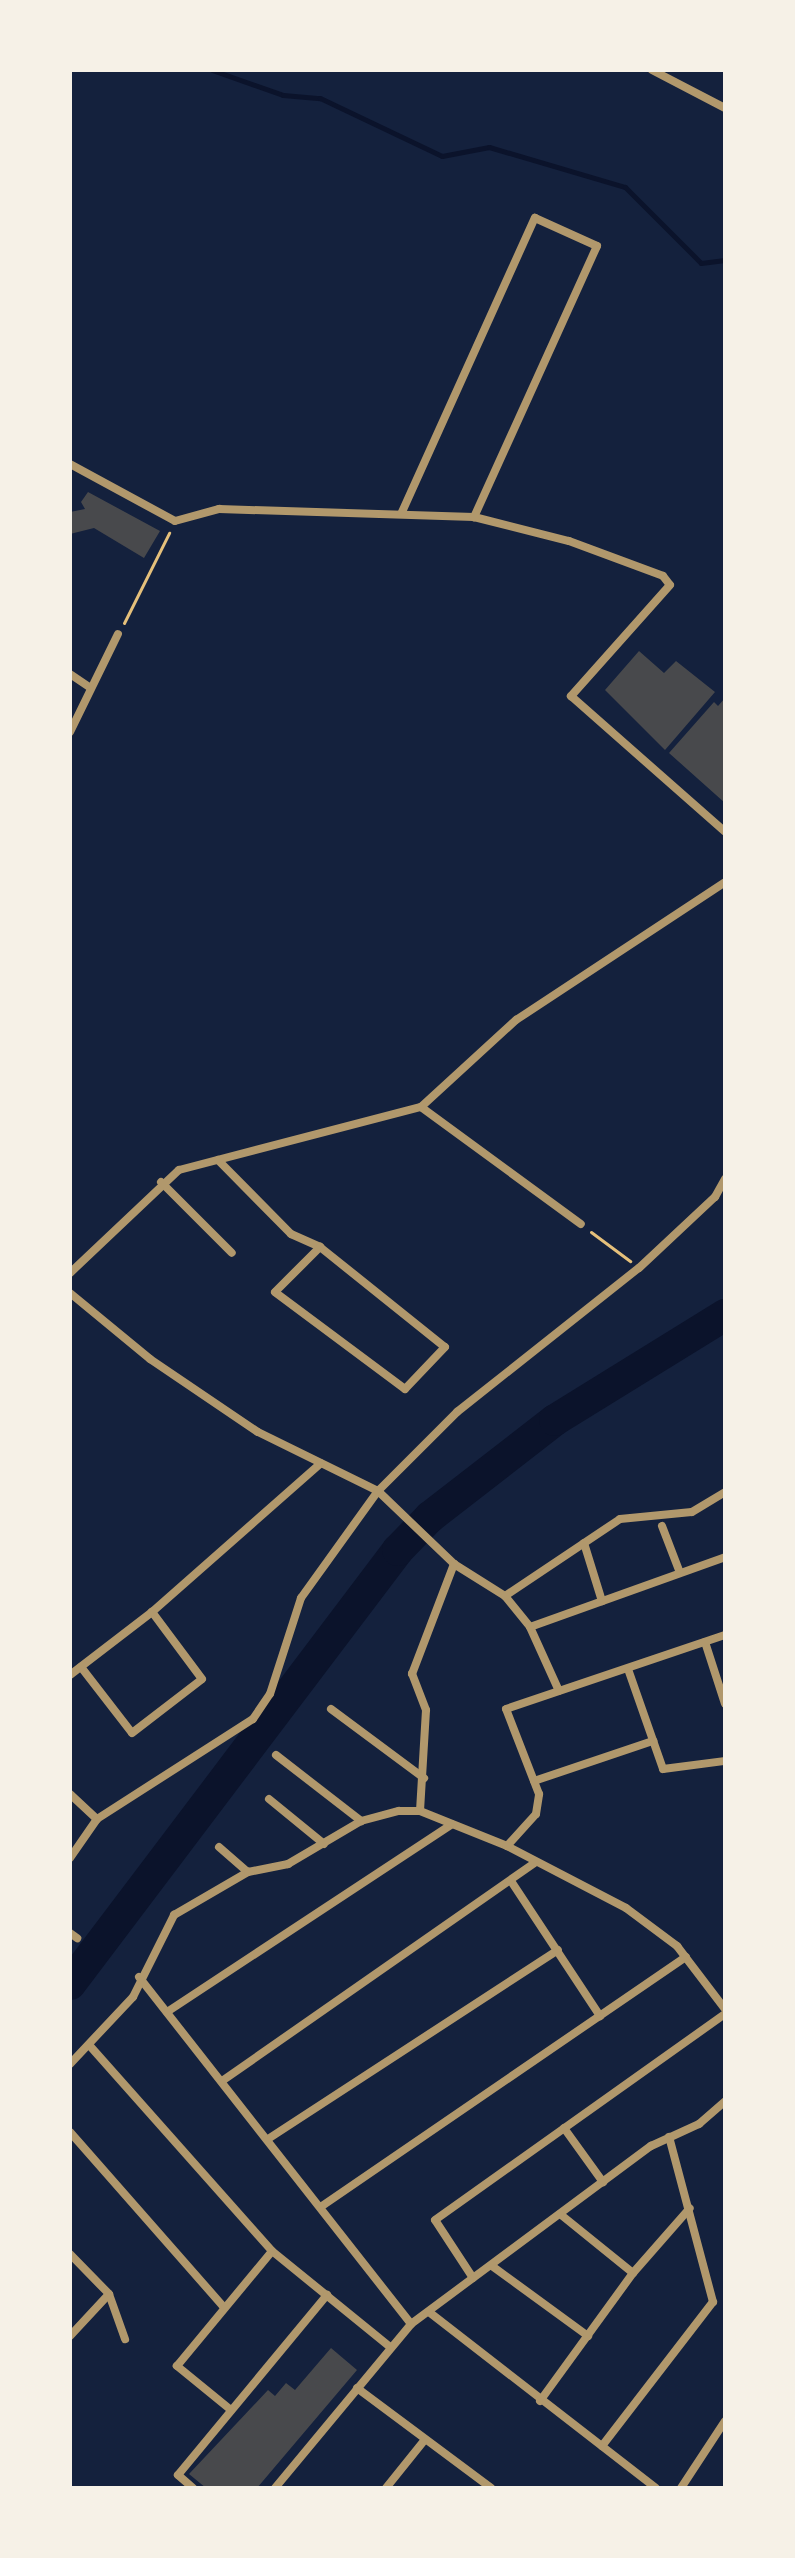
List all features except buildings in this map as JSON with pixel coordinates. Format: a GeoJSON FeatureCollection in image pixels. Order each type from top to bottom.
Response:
{"type":"FeatureCollection","features":[{"type":"Feature","properties":{"kind":"street"},"geometry":{"type":"LineString","coordinates":[[652,70],[725,108]]}},
{"type":"Feature","properties":{"kind":"street"},"geometry":{"type":"LineString","coordinates":[[402,512],[535,218],[597,246],[474,517]]}},
{"type":"Feature","properties":{"kind":"street"},"geometry":{"type":"LineString","coordinates":[[70,464],[175,521],[219,509],[402,512],[474,517],[569,541],[663,576],[670,585],[571,696],[725,832]]}},
{"type":"Feature","properties":{"kind":"street"},"geometry":{"type":"LineString","coordinates":[[70,732],[118,634]]}},
{"type":"Feature","properties":{"kind":"street"},"geometry":{"type":"LineString","coordinates":[[70,674],[91,688]]}},
{"type":"Feature","properties":{"kind":"street"},"geometry":{"type":"LineString","coordinates":[[70,1273],[161,1182],[179,1170],[421,1107],[516,1020],[725,882]]}},
{"type":"Feature","properties":{"kind":"street"},"geometry":{"type":"LineString","coordinates":[[421,1107],[581,1224]]}},
{"type":"Feature","properties":{"kind":"street"},"geometry":{"type":"LineString","coordinates":[[218,1160],[291,1234],[320,1247],[445,1347],[405,1389],[275,1292],[320,1247]]}},
{"type":"Feature","properties":{"kind":"street"},"geometry":{"type":"LineString","coordinates":[[70,1858],[97,1819],[253,1719],[270,1694],[301,1598],[378,1491],[457,1412],[639,1268],[715,1197],[725,1179]]}},
{"type":"Feature","properties":{"kind":"street"},"geometry":{"type":"LineString","coordinates":[[161,1182],[232,1253]]}},
{"type":"Feature","properties":{"kind":"street"},"geometry":{"type":"LineString","coordinates":[[70,1293],[174,1376],[258,1432],[378,1491],[454,1564],[505,1596],[530,1627],[559,1691]]}},
{"type":"Feature","properties":{"kind":"street"},"geometry":{"type":"LineString","coordinates":[[70,1675],[152,1612],[321,1463]]}},
{"type":"Feature","properties":{"kind":"street"},"geometry":{"type":"LineString","coordinates":[[505,1596],[620,1519],[692,1512],[725,1492]]}},
{"type":"Feature","properties":{"kind":"street"},"geometry":{"type":"LineString","coordinates":[[662,1526],[680,1573]]}},
{"type":"Feature","properties":{"kind":"street"},"geometry":{"type":"LineString","coordinates":[[584,1543],[602,1601]]}},
{"type":"Feature","properties":{"kind":"street"},"geometry":{"type":"LineString","coordinates":[[530,1627],[725,1557]]}},
{"type":"Feature","properties":{"kind":"street"},"geometry":{"type":"LineString","coordinates":[[420,1811],[426,1710],[412,1674],[454,1564]]}},
{"type":"Feature","properties":{"kind":"street"},"geometry":{"type":"LineString","coordinates":[[81,1667],[132,1733],[202,1679],[152,1612]]}},
{"type":"Feature","properties":{"kind":"street"},"geometry":{"type":"LineString","coordinates":[[507,1846],[536,1814],[534,1781],[506,1709],[725,1635]]}},
{"type":"Feature","properties":{"kind":"street"},"geometry":{"type":"LineString","coordinates":[[705,1642],[725,1704]]}},
{"type":"Feature","properties":{"kind":"street"},"geometry":{"type":"LineString","coordinates":[[628,1669],[663,1769],[725,1761]]}},
{"type":"Feature","properties":{"kind":"street"},"geometry":{"type":"LineString","coordinates":[[331,1709],[424,1778]]}},
{"type":"Feature","properties":{"kind":"street"},"geometry":{"type":"LineString","coordinates":[[534,1781],[653,1741]]}},
{"type":"Feature","properties":{"kind":"street"},"geometry":{"type":"LineString","coordinates":[[276,1755],[361,1821]]}},
{"type":"Feature","properties":{"kind":"street"},"geometry":{"type":"LineString","coordinates":[[70,1794],[97,1819]]}},
{"type":"Feature","properties":{"kind":"street"},"geometry":{"type":"LineString","coordinates":[[269,1799],[324,1844]]}},
{"type":"Feature","properties":{"kind":"street"},"geometry":{"type":"LineString","coordinates":[[70,2064],[133,1997],[139,1977],[174,1915],[248,1872],[288,1864],[361,1821],[420,1811],[507,1846],[534,1863],[626,1908],[686,1957],[725,2011],[435,2220],[473,2278]]}},
{"type":"Feature","properties":{"kind":"street"},"geometry":{"type":"LineString","coordinates":[[167,2012],[452,1824]]}},
{"type":"Feature","properties":{"kind":"street"},"geometry":{"type":"LineString","coordinates":[[219,1847],[248,1872]]}},
{"type":"Feature","properties":{"kind":"street"},"geometry":{"type":"LineString","coordinates":[[222,2081],[534,1863]]}},
{"type":"Feature","properties":{"kind":"street"},"geometry":{"type":"LineString","coordinates":[[511,1881],[600,2016]]}},
{"type":"Feature","properties":{"kind":"street"},"geometry":{"type":"LineString","coordinates":[[268,2139],[558,1950]]}},
{"type":"Feature","properties":{"kind":"street"},"geometry":{"type":"LineString","coordinates":[[322,2206],[686,1957]]}},
{"type":"Feature","properties":{"kind":"street"},"geometry":{"type":"LineString","coordinates":[[139,1977],[322,2206],[411,2324]]}},
{"type":"Feature","properties":{"kind":"street"},"geometry":{"type":"LineString","coordinates":[[90,2046],[272,2251],[390,2347]]}},
{"type":"Feature","properties":{"kind":"street"},"geometry":{"type":"LineString","coordinates":[[275,2488],[411,2324],[603,2182],[669,2137],[699,2124],[725,2101]]}},
{"type":"Feature","properties":{"kind":"street"},"geometry":{"type":"LineString","coordinates":[[564,2128],[603,2182]]}},
{"type":"Feature","properties":{"kind":"street"},"geometry":{"type":"LineString","coordinates":[[70,2132],[224,2307]]}},
{"type":"Feature","properties":{"kind":"street"},"geometry":{"type":"LineString","coordinates":[[602,2446],[713,2302],[669,2137]]}},
{"type":"Feature","properties":{"kind":"street"},"geometry":{"type":"LineString","coordinates":[[540,2401],[633,2273],[690,2208]]}},
{"type":"Feature","properties":{"kind":"street"},"geometry":{"type":"LineString","coordinates":[[560,2214],[633,2273]]}},
{"type":"Feature","properties":{"kind":"street"},"geometry":{"type":"LineString","coordinates":[[231,2410],[177,2366],[272,2251]]}},
{"type":"Feature","properties":{"kind":"street"},"geometry":{"type":"LineString","coordinates":[[70,2254],[109,2294],[125,2339]]}},
{"type":"Feature","properties":{"kind":"street"},"geometry":{"type":"LineString","coordinates":[[492,2266],[588,2336]]}},
{"type":"Feature","properties":{"kind":"street"},"geometry":{"type":"LineString","coordinates":[[70,2336],[109,2294]]}},
{"type":"Feature","properties":{"kind":"street"},"geometry":{"type":"LineString","coordinates":[[193,2488],[178,2475],[327,2295]]}},
{"type":"Feature","properties":{"kind":"street"},"geometry":{"type":"LineString","coordinates":[[429,2312],[656,2488]]}},
{"type":"Feature","properties":{"kind":"street"},"geometry":{"type":"LineString","coordinates":[[357,2388],[423,2442],[491,2488]]}},
{"type":"Feature","properties":{"kind":"street"},"geometry":{"type":"LineString","coordinates":[[681,2488],[725,2421]]}},
{"type":"Feature","properties":{"kind":"street"},"geometry":{"type":"LineString","coordinates":[[386,2488],[423,2442]]}},
{"type":"Feature","properties":{"kind":"path"},"geometry":{"type":"LineString","coordinates":[[118,634],[175,521]]}},
{"type":"Feature","properties":{"kind":"path"},"geometry":{"type":"LineString","coordinates":[[581,1224],[639,1268]]}},
{"type":"Feature","properties":{"kind":"waterway"},"geometry":{"type":"LineString","coordinates":[[212,70],[283,95],[320,98],[442,156],[489,147],[625,187],[701,263],[725,260]]}},
{"type":"Feature","properties":{"kind":"waterway"},"geometry":{"type":"LineString","coordinates":[[70,1984],[398,1550],[430,1517],[555,1420],[725,1315]]}}]}
